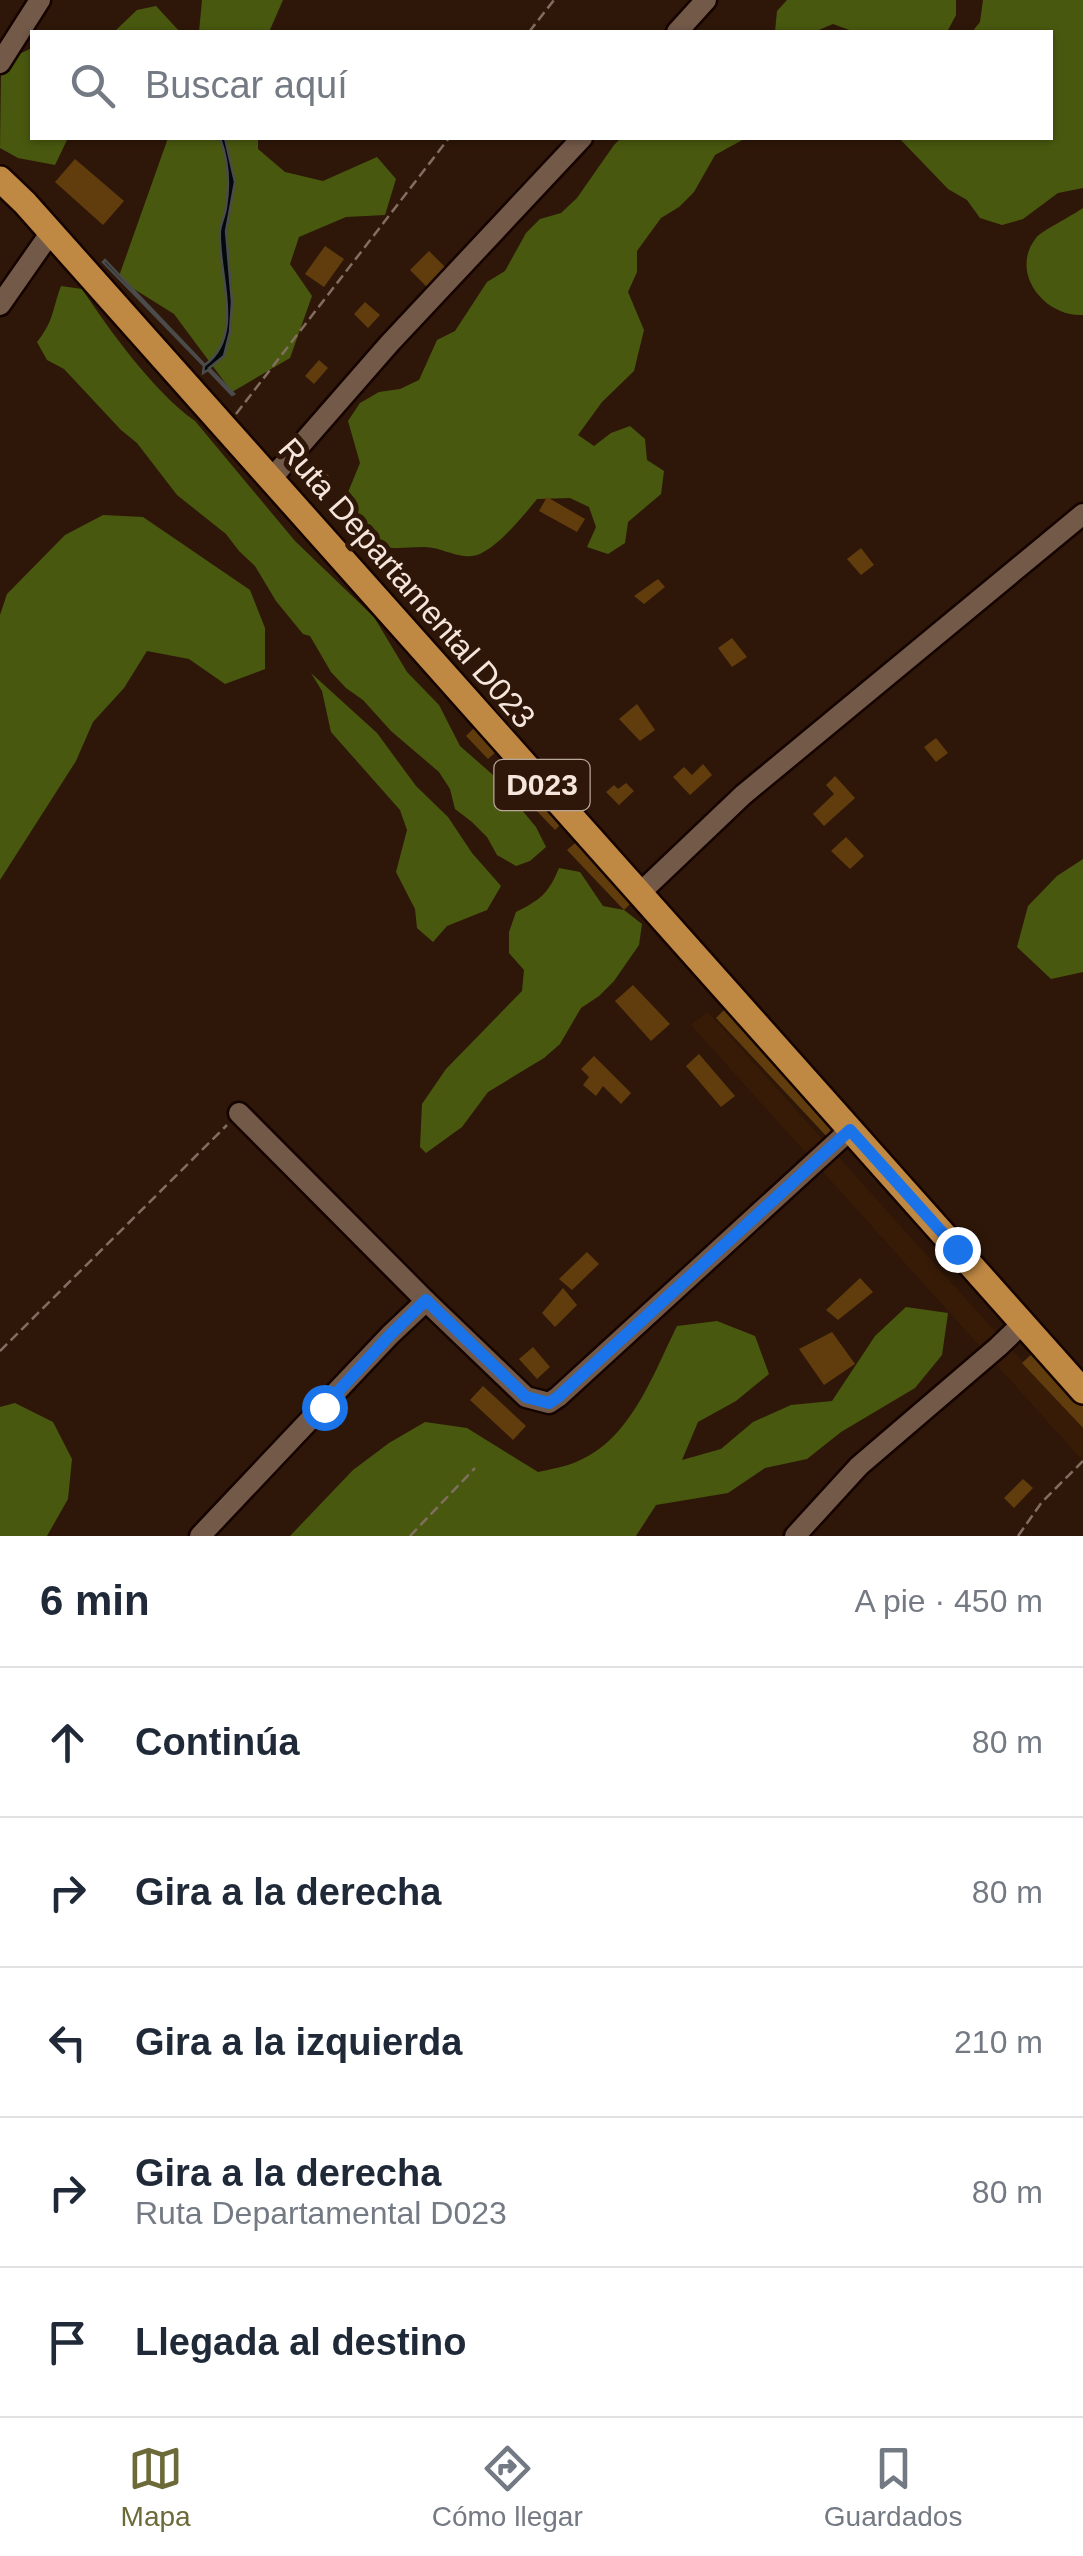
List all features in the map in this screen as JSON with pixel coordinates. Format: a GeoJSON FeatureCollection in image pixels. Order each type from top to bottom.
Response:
{"type":"FeatureCollection","features":[{"type":"Feature","properties":{"kind":"main road","name":"Ruta Departamental D023"},"geometry":{"type":"LineString","coordinates":[[0,179],[272,478],[1083,1391]]}},
{"type":"Feature","properties":{"kind":"street"},"geometry":{"type":"LineString","coordinates":[[0,63],[40,0]]}},
{"type":"Feature","properties":{"kind":"street"},"geometry":{"type":"LineString","coordinates":[[679,30],[706,0]]}},
{"type":"Feature","properties":{"kind":"street"},"geometry":{"type":"LineString","coordinates":[[272,478],[389,344],[580,140]]}},
{"type":"Feature","properties":{"kind":"street"},"geometry":{"type":"LineString","coordinates":[[0,305],[51,232]]}},
{"type":"Feature","properties":{"kind":"street"},"geometry":{"type":"LineString","coordinates":[[639,894],[743,796],[1083,514]]}},
{"type":"Feature","properties":{"kind":"street"},"geometry":{"type":"LineString","coordinates":[[239,1114],[526,1397],[549,1403],[850,1130]]}},
{"type":"Feature","properties":{"kind":"street"},"geometry":{"type":"LineString","coordinates":[[200,1536],[426,1300]]}},
{"type":"Feature","properties":{"kind":"street"},"geometry":{"type":"LineString","coordinates":[[795,1536],[859,1466],[1023,1323]]}},
{"type":"Feature","properties":{"kind":"path"},"geometry":{"type":"LineString","coordinates":[[531,30],[554,0]]}},
{"type":"Feature","properties":{"kind":"path"},"geometry":{"type":"LineString","coordinates":[[226,427],[447,140]]}},
{"type":"Feature","properties":{"kind":"path"},"geometry":{"type":"LineString","coordinates":[[0,1352],[239,1114]]}},
{"type":"Feature","properties":{"kind":"path"},"geometry":{"type":"LineString","coordinates":[[1018,1536],[1042,1502],[1083,1461]]}},
{"type":"Feature","properties":{"kind":"path"},"geometry":{"type":"LineString","coordinates":[[410,1536],[475,1468]]}},
{"type":"Feature","properties":{"kind":"shaded area"},"geometry":{"type":"Polygon","coordinates":[[[220,140],[225,140],[235,182],[226,231],[232,302],[224,356],[209,368],[232,395],[208,370],[203,373],[204,366],[103,262],[205,365],[217,352],[227,320],[220,247],[228,180],[220,140]]]}},
{"type":"Feature","properties":{"kind":"shaded area"},"geometry":{"type":"Polygon","coordinates":[[[708,1012],[1083,1429],[1083,1461],[691,1025],[708,1012]]]}},
{"type":"Feature","properties":{"kind":"green space"},"geometry":{"type":"Polygon","coordinates":[[[202,0],[283,0],[270,30],[199,30],[202,0]]]}},
{"type":"Feature","properties":{"kind":"green space"},"geometry":{"type":"Polygon","coordinates":[[[787,0],[956,0],[956,15],[948,30],[850,30],[833,24],[819,30],[775,30],[777,11],[787,0]]]}},
{"type":"Feature","properties":{"kind":"green space"},"geometry":{"type":"Polygon","coordinates":[[[983,0],[1083,0],[1083,188],[1058,193],[1023,219],[1002,225],[980,218],[967,200],[948,189],[901,140],[1053,140],[1053,30],[974,30],[980,22],[983,0]]]}},
{"type":"Feature","properties":{"kind":"green space"},"geometry":{"type":"Polygon","coordinates":[[[156,6],[178,30],[116,30],[137,10],[156,6]]]}},
{"type":"Feature","properties":{"kind":"green space"},"geometry":{"type":"Polygon","coordinates":[[[30,49],[30,140],[67,140],[55,165],[18,158],[0,148],[1,72],[30,49]]]}},
{"type":"Feature","properties":{"kind":"green space"},"geometry":{"type":"Polygon","coordinates":[[[167,140],[258,140],[258,149],[285,172],[323,181],[377,157],[396,179],[385,215],[346,217],[299,237],[290,264],[312,296],[290,358],[232,392],[174,314],[118,279],[167,140]]]}},
{"type":"Feature","properties":{"kind":"green space"},"geometry":{"type":"Polygon","coordinates":[[[619,140],[742,140],[715,155],[694,192],[661,218],[637,251],[637,272],[628,292],[644,330],[634,371],[602,402],[578,435],[594,446],[611,433],[630,426],[645,439],[647,460],[664,471],[661,494],[628,522],[625,543],[608,554],[587,547],[596,527],[589,507],[570,498],[537,499],[498,541],[472,556],[427,547],[385,547],[370,540],[354,523],[344,502],[360,463],[348,421],[360,403],[379,392],[400,389],[419,380],[437,340],[455,331],[487,282],[505,271],[526,233],[540,219],[561,213],[577,198],[619,140]]]}},
{"type":"Feature","properties":{"kind":"green space"},"geometry":{"type":"Polygon","coordinates":[[[1083,208],[1083,315],[1055,309],[1044,300],[1035,290],[1026,265],[1036,238],[1083,208]]]}},
{"type":"Feature","properties":{"kind":"green space"},"geometry":{"type":"Polygon","coordinates":[[[61,286],[82,289],[149,378],[195,421],[295,541],[374,617],[407,672],[439,705],[460,746],[493,775],[536,827],[546,847],[530,861],[516,866],[497,855],[487,837],[455,809],[450,789],[439,772],[331,672],[310,636],[303,634],[276,601],[255,566],[226,534],[177,495],[137,443],[64,369],[47,360],[37,342],[50,321],[61,286]]]}},
{"type":"Feature","properties":{"kind":"green space"},"geometry":{"type":"Polygon","coordinates":[[[103,515],[143,517],[250,590],[265,628],[265,669],[225,684],[189,659],[147,651],[124,688],[93,722],[76,761],[0,880],[0,615],[7,594],[65,535],[103,515]]]}},
{"type":"Feature","properties":{"kind":"green space"},"geometry":{"type":"Polygon","coordinates":[[[311,673],[377,733],[416,786],[448,817],[501,886],[487,910],[447,926],[433,942],[417,928],[415,909],[396,872],[407,830],[400,810],[331,732],[322,691],[311,673]]]}},
{"type":"Feature","properties":{"kind":"green space"},"geometry":{"type":"Polygon","coordinates":[[[1083,859],[1083,972],[1051,979],[1017,947],[1028,906],[1057,876],[1083,859]]]}},
{"type":"Feature","properties":{"kind":"green space"},"geometry":{"type":"Polygon","coordinates":[[[559,868],[580,872],[603,906],[624,910],[642,924],[639,945],[614,981],[581,1008],[560,1044],[488,1092],[462,1127],[426,1153],[420,1147],[422,1104],[446,1069],[522,991],[524,970],[509,953],[509,932],[516,912],[543,895],[559,868]]]}},
{"type":"Feature","properties":{"kind":"green space"},"geometry":{"type":"Polygon","coordinates":[[[906,1307],[948,1313],[942,1355],[915,1388],[841,1432],[807,1459],[765,1468],[728,1493],[656,1505],[636,1536],[290,1536],[353,1470],[425,1422],[467,1428],[538,1472],[572,1464],[595,1452],[612,1438],[638,1404],[677,1326],[717,1321],[755,1336],[769,1374],[736,1401],[698,1422],[682,1460],[721,1449],[753,1422],[791,1405],[832,1401],[875,1336],[906,1307]]]}},
{"type":"Feature","properties":{"kind":"green space"},"geometry":{"type":"Polygon","coordinates":[[[15,1403],[53,1422],[72,1459],[68,1499],[47,1536],[0,1536],[0,1407],[15,1403]]]}},
{"type":"Feature","properties":{"kind":"building"},"geometry":{"type":"Polygon","coordinates":[[[75,159],[124,201],[103,225],[55,182],[75,159]]]}},
{"type":"Feature","properties":{"kind":"building"},"geometry":{"type":"Polygon","coordinates":[[[325,246],[344,259],[324,287],[305,274],[325,246]]]}},
{"type":"Feature","properties":{"kind":"building"},"geometry":{"type":"Polygon","coordinates":[[[429,251],[451,273],[432,292],[410,270],[429,251]]]}},
{"type":"Feature","properties":{"kind":"building"},"geometry":{"type":"Polygon","coordinates":[[[365,302],[380,315],[368,328],[354,314],[365,302]]]}},
{"type":"Feature","properties":{"kind":"building"},"geometry":{"type":"Polygon","coordinates":[[[319,360],[328,368],[314,384],[305,376],[319,360]]]}},
{"type":"Feature","properties":{"kind":"building"},"geometry":{"type":"Polygon","coordinates":[[[321,466],[331,479],[314,493],[305,482],[321,466]]]}},
{"type":"Feature","properties":{"kind":"building"},"geometry":{"type":"Polygon","coordinates":[[[547,497],[585,519],[577,532],[539,511],[547,497]]]}},
{"type":"Feature","properties":{"kind":"building"},"geometry":{"type":"Polygon","coordinates":[[[861,548],[874,565],[861,575],[847,559],[861,548]]]}},
{"type":"Feature","properties":{"kind":"building"},"geometry":{"type":"Polygon","coordinates":[[[658,579],[665,587],[644,604],[634,596],[658,579]]]}},
{"type":"Feature","properties":{"kind":"building"},"geometry":{"type":"Polygon","coordinates":[[[732,638],[747,657],[732,667],[718,648],[732,638]]]}},
{"type":"Feature","properties":{"kind":"building"},"geometry":{"type":"Polygon","coordinates":[[[637,704],[655,730],[640,741],[619,719],[637,704]]]}},
{"type":"Feature","properties":{"kind":"building"},"geometry":{"type":"Polygon","coordinates":[[[476,726],[498,750],[488,759],[466,736],[476,726]]]}},
{"type":"Feature","properties":{"kind":"building"},"geometry":{"type":"Polygon","coordinates":[[[936,738],[948,753],[936,762],[924,747],[936,738]]]}},
{"type":"Feature","properties":{"kind":"building"},"geometry":{"type":"Polygon","coordinates":[[[703,764],[712,775],[690,795],[673,777],[684,767],[692,775],[703,764]]]}},
{"type":"Feature","properties":{"kind":"building"},"geometry":{"type":"Polygon","coordinates":[[[835,776],[855,798],[824,826],[813,814],[834,794],[826,785],[835,776]]]}},
{"type":"Feature","properties":{"kind":"building"},"geometry":{"type":"Polygon","coordinates":[[[524,780],[563,822],[555,830],[515,788],[524,780]]]}},
{"type":"Feature","properties":{"kind":"building"},"geometry":{"type":"Polygon","coordinates":[[[626,783],[634,791],[619,805],[606,792],[614,785],[618,789],[626,783]]]}},
{"type":"Feature","properties":{"kind":"building"},"geometry":{"type":"Polygon","coordinates":[[[846,837],[864,856],[850,869],[831,851],[846,837]]]}},
{"type":"Feature","properties":{"kind":"building"},"geometry":{"type":"Polygon","coordinates":[[[580,839],[636,898],[624,910],[567,850],[580,839]]]}},
{"type":"Feature","properties":{"kind":"building"},"geometry":{"type":"Polygon","coordinates":[[[633,985],[670,1024],[651,1041],[615,1001],[633,985]]]}},
{"type":"Feature","properties":{"kind":"building"},"geometry":{"type":"Polygon","coordinates":[[[727,1007],[841,1129],[830,1140],[716,1018],[727,1007]]]}},
{"type":"Feature","properties":{"kind":"building"},"geometry":{"type":"Polygon","coordinates":[[[699,1054],[735,1096],[721,1107],[686,1066],[699,1054]]]}},
{"type":"Feature","properties":{"kind":"building"},"geometry":{"type":"Polygon","coordinates":[[[594,1056],[631,1093],[621,1104],[603,1086],[596,1096],[583,1085],[589,1077],[581,1069],[594,1056]]]}},
{"type":"Feature","properties":{"kind":"building"},"geometry":{"type":"Polygon","coordinates":[[[587,1252],[599,1264],[572,1290],[559,1279],[587,1252]]]}},
{"type":"Feature","properties":{"kind":"building"},"geometry":{"type":"Polygon","coordinates":[[[860,1278],[873,1292],[838,1320],[826,1310],[860,1278]]]}},
{"type":"Feature","properties":{"kind":"building"},"geometry":{"type":"Polygon","coordinates":[[[563,1288],[577,1305],[555,1327],[542,1313],[563,1288]]]}},
{"type":"Feature","properties":{"kind":"building"},"geometry":{"type":"Polygon","coordinates":[[[832,1332],[855,1364],[824,1385],[799,1349],[832,1332]]]}},
{"type":"Feature","properties":{"kind":"building"},"geometry":{"type":"Polygon","coordinates":[[[533,1347],[550,1367],[537,1379],[519,1359],[533,1347]]]}},
{"type":"Feature","properties":{"kind":"building"},"geometry":{"type":"Polygon","coordinates":[[[1034,1352],[1083,1405],[1083,1428],[1022,1363],[1034,1352]]]}},
{"type":"Feature","properties":{"kind":"building"},"geometry":{"type":"Polygon","coordinates":[[[483,1386],[526,1426],[513,1440],[470,1400],[483,1386]]]}},
{"type":"Feature","properties":{"kind":"building"},"geometry":{"type":"Polygon","coordinates":[[[1023,1479],[1033,1488],[1014,1508],[1004,1498],[1023,1479]]]}},
{"type":"Feature","properties":{"kind":"route"},"geometry":{"type":"LineString","coordinates":[[324,1407],[426,1300],[526,1397],[549,1403],[850,1130],[957,1249]]}}]}
